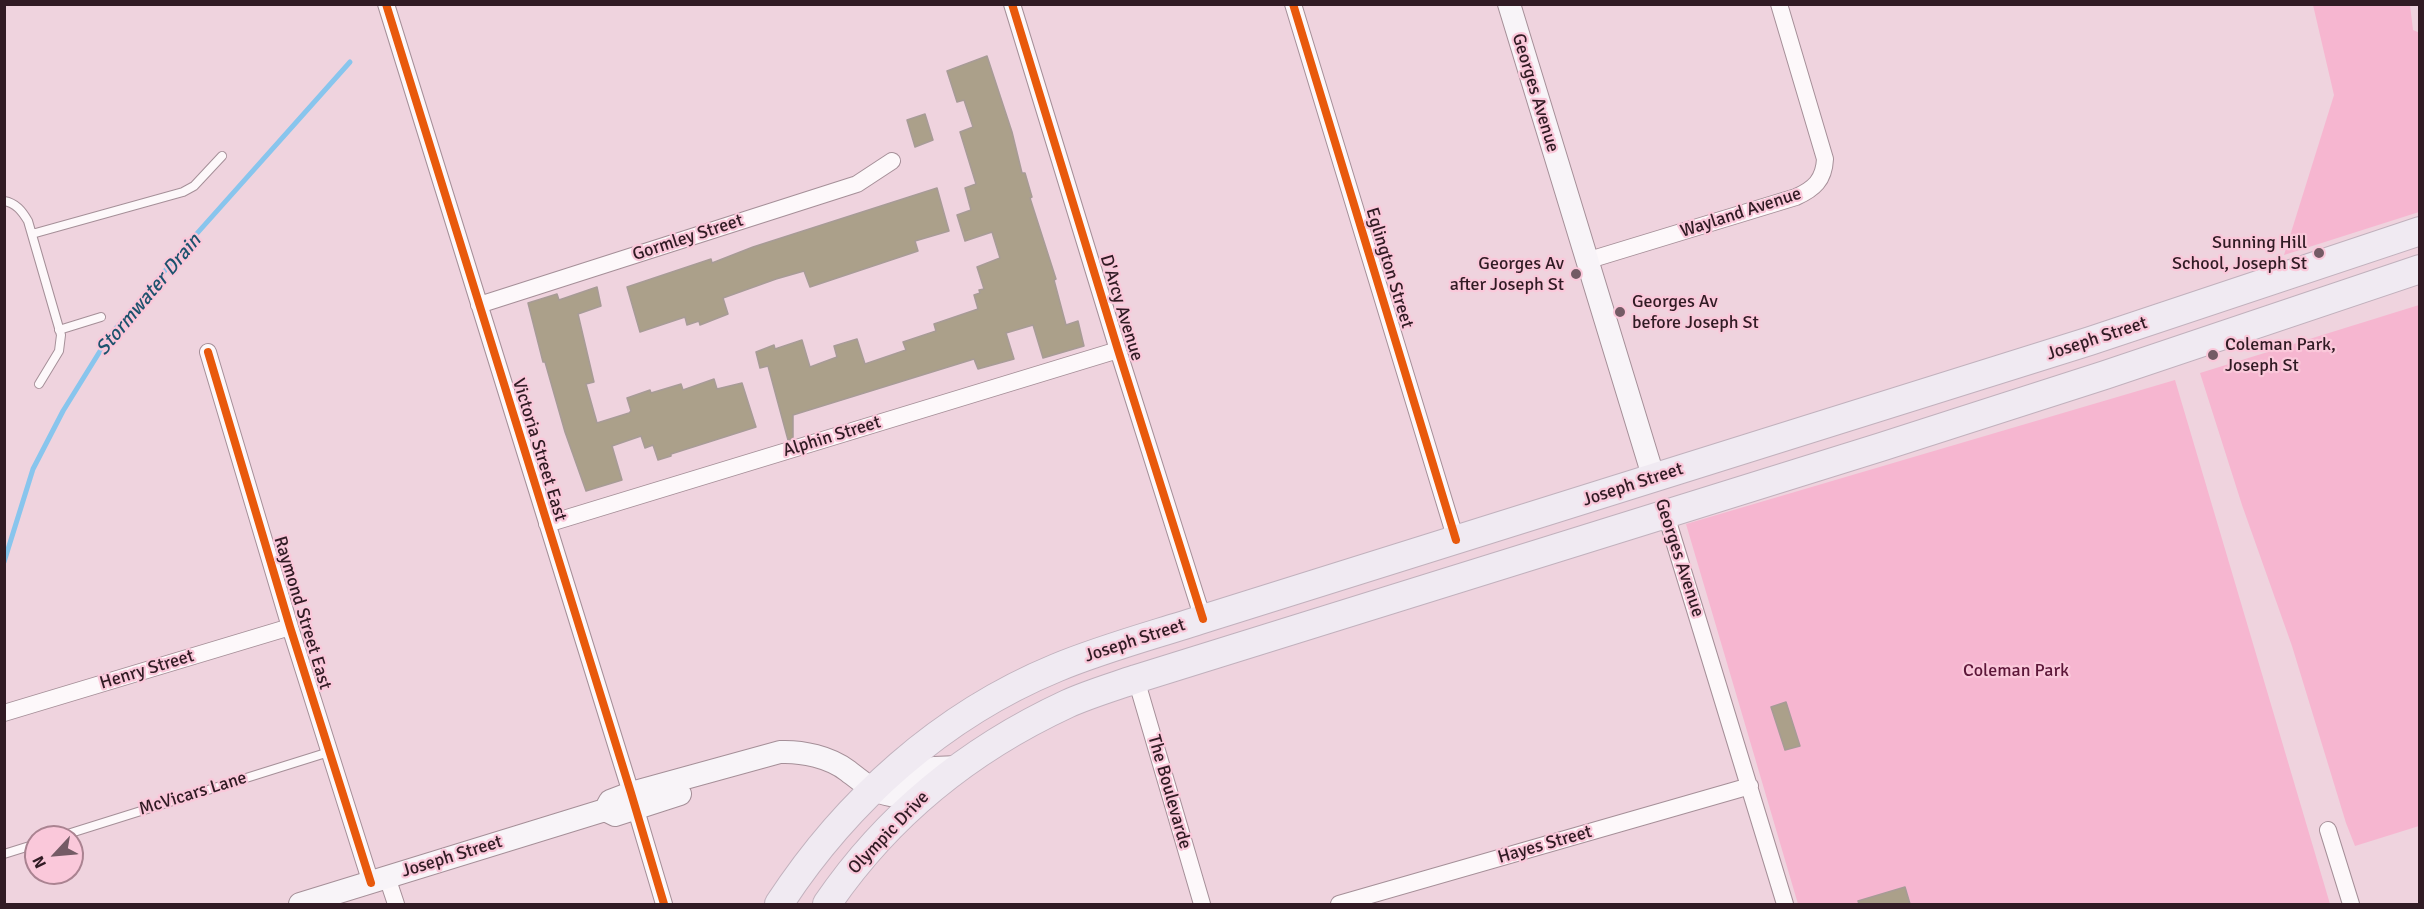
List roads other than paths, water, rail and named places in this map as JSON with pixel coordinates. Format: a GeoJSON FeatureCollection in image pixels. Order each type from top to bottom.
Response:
{"type":"FeatureCollection","features":[{"type":"Feature","properties":{"kind":"highway","name":"Joseph Street"},"geometry":{"type":"LineString","coordinates":[[865,785],[959,720],[1029,680],[1097,653],[2101,338],[2420,231]]}},
{"type":"Feature","properties":{"kind":"highway","name":"Joseph Street"},"geometry":{"type":"LineString","coordinates":[[958,768],[1019,729],[1068,704],[1136,679],[1666,515],[2105,375],[2420,269]]}},
{"type":"Feature","properties":{"kind":"highway","name":"Georges Avenue"},"geometry":{"type":"LineString","coordinates":[[1654,479],[1666,515]]}},
{"type":"Feature","properties":{"kind":"highway","name":"Olympic Drive"},"geometry":{"type":"LineString","coordinates":[[827,904],[855,866],[891,825],[958,768]]}},
{"type":"Feature","properties":{"kind":"highway"},"geometry":{"type":"LineString","coordinates":[[779,904],[865,785]]}},
{"type":"Feature","properties":{"kind":"street","name":"Victoria Street East"},"geometry":{"type":"LineString","coordinates":[[386,4],[664,904]]}},
{"type":"Feature","properties":{"kind":"street","name":"D'Arcy Avenue"},"geometry":{"type":"LineString","coordinates":[[1012,4],[1203,619]]}},
{"type":"Feature","properties":{"kind":"street","name":"Eglington Street"},"geometry":{"type":"LineString","coordinates":[[1293,4],[1456,540]]}},
{"type":"Feature","properties":{"kind":"street","name":"Georges Avenue"},"geometry":{"type":"LineString","coordinates":[[1509,4],[1654,479]]}},
{"type":"Feature","properties":{"kind":"street","name":"Wayland Avenue"},"geometry":{"type":"LineString","coordinates":[[1586,261],[1796,197],[1813,189],[1820,180],[1825,171],[1825,159],[1779,4]]}},
{"type":"Feature","properties":{"kind":"street","name":"Gormley Street"},"geometry":{"type":"LineString","coordinates":[[479,305],[857,184],[892,161]]}},
{"type":"Feature","properties":{"kind":"street","name":"Alphin Street"},"geometry":{"type":"LineString","coordinates":[[547,524],[1118,350]]}},
{"type":"Feature","properties":{"kind":"street","name":"Raymond Street East"},"geometry":{"type":"LineString","coordinates":[[208,352],[329,752],[379,880],[396,904]]}},
{"type":"Feature","properties":{"kind":"street","name":"Georges Avenue"},"geometry":{"type":"LineString","coordinates":[[1666,515],[1785,904]]}},
{"type":"Feature","properties":{"kind":"street","name":"Henry Street"},"geometry":{"type":"LineString","coordinates":[[4,713],[290,627]]}},
{"type":"Feature","properties":{"kind":"street","name":"The Boulevarde"},"geometry":{"type":"LineString","coordinates":[[1136,679],[1202,904]]}},
{"type":"Feature","properties":{"kind":"street","name":"Joseph Street"},"geometry":{"type":"LineString","coordinates":[[300,904],[605,810],[610,801],[633,801],[720,775],[780,752],[792,751],[813,755],[848,770],[865,785],[890,795],[934,768],[958,768]]}},
{"type":"Feature","properties":{"kind":"street","name":"Hayes Street"},"geometry":{"type":"LineString","coordinates":[[1340,904],[1750,786]]}},
{"type":"Feature","properties":{"kind":"street"},"geometry":{"type":"LineString","coordinates":[[2328,830],[2351,904]]}},
{"type":"Feature","properties":{"kind":"lane"},"geometry":{"type":"LineString","coordinates":[[32,234],[183,192],[194,186],[222,156]]}},
{"type":"Feature","properties":{"kind":"lane"},"geometry":{"type":"LineString","coordinates":[[4,201],[12,202],[28,220],[59,330],[61,344],[59,351],[39,384]]}},
{"type":"Feature","properties":{"kind":"lane"},"geometry":{"type":"LineString","coordinates":[[59,330],[101,317]]}},
{"type":"Feature","properties":{"kind":"lane","name":"McVicars Lane"},"geometry":{"type":"LineString","coordinates":[[84,829],[329,752]]}},
{"type":"Feature","properties":{"kind":"lane"},"geometry":{"type":"LineString","coordinates":[[4,854],[24,848]]}},
{"type":"Feature","properties":{"kind":"waterway","name":"Stormwater Drain"},"geometry":{"type":"LineString","coordinates":[[4,562],[33,469],[63,411],[110,335],[350,62]]}},
{"type":"Feature","properties":{"kind":"place","name":"Sunning Hill School, Joseph St"},"geometry":{"type":"Point","coordinates":[2319,253]}},
{"type":"Feature","properties":{"kind":"place","name":"Georges Av after Joseph St"},"geometry":{"type":"Point","coordinates":[1576,274]}},
{"type":"Feature","properties":{"kind":"place","name":"Georges Av before Joseph St"},"geometry":{"type":"Point","coordinates":[1620,312]}},
{"type":"Feature","properties":{"kind":"place","name":"Coleman Park, Joseph St"},"geometry":{"type":"Point","coordinates":[2213,355]}},
{"type":"Feature","properties":{"kind":"park label","name":"Coleman Park"},"geometry":{"type":"Point","coordinates":[2016,671]}}]}
